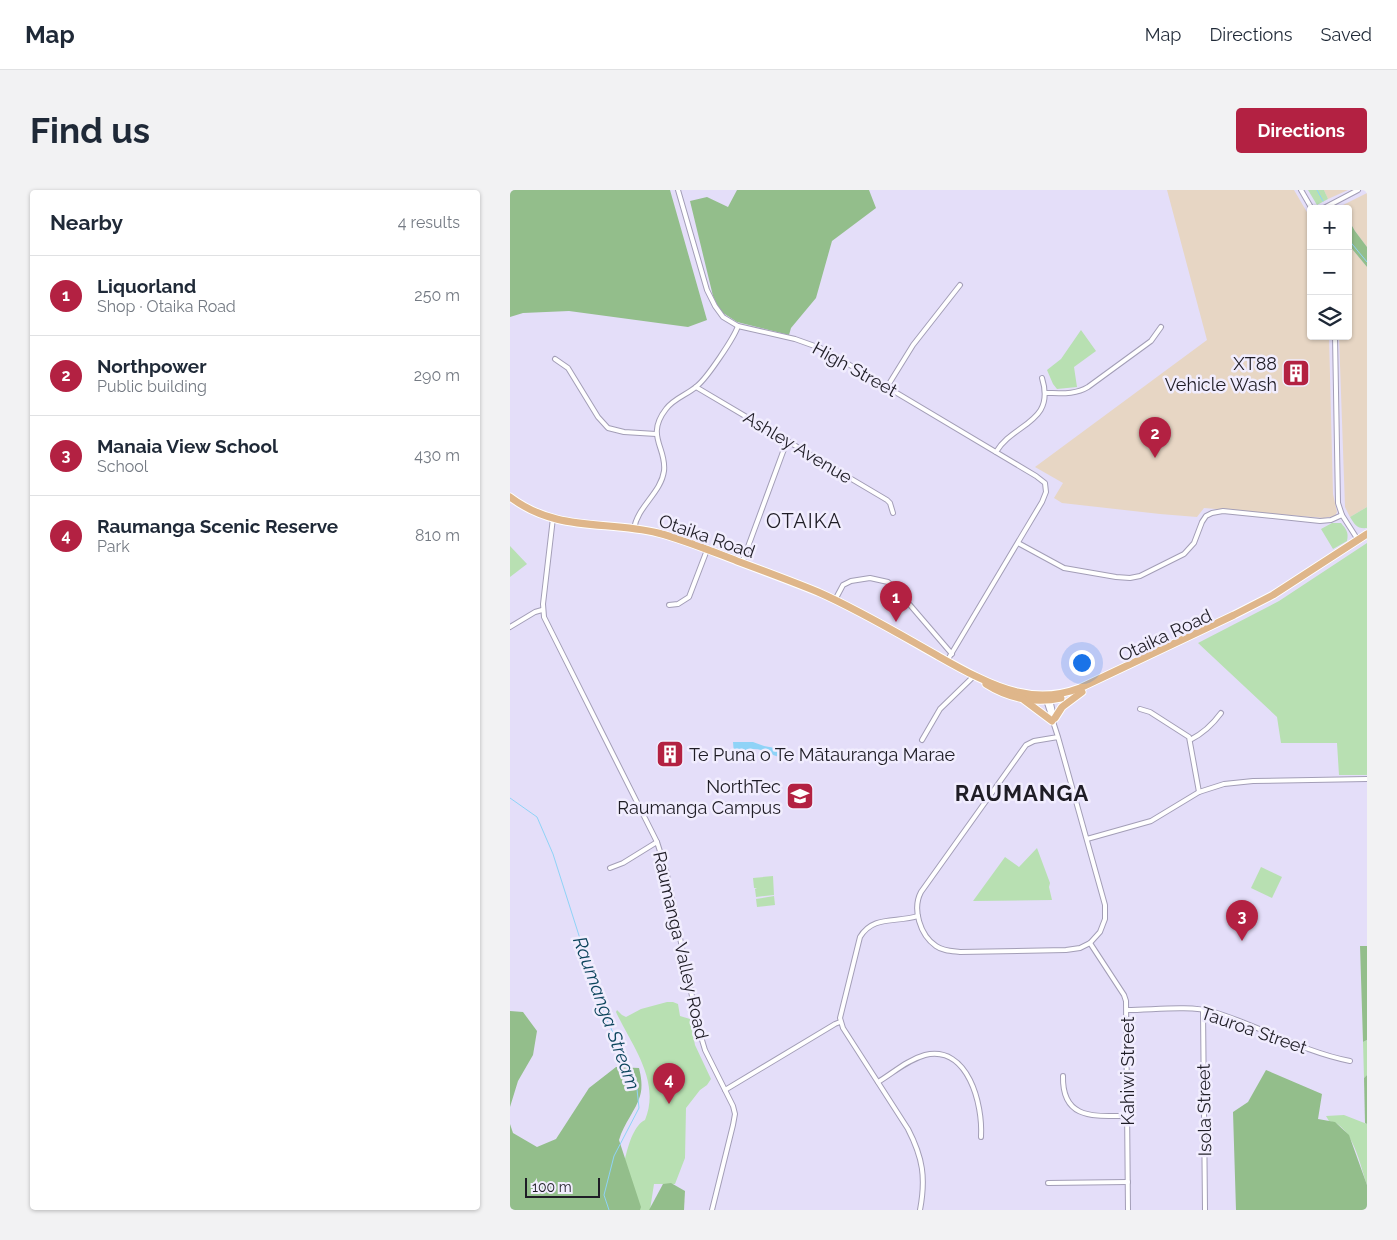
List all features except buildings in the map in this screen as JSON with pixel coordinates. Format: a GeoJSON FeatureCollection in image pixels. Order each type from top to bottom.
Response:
{"type":"FeatureCollection","features":[{"type":"Feature","properties":{"kind":"highway","name":"Otaika Road"},"geometry":{"type":"LineString","coordinates":[[510,497],[524,506],[553,518],[581,525],[634,529],[670,536],[835,600],[947,661],[1012,691],[1048,698],[1080,688],[1234,615],[1283,589],[1367,534]]}},
{"type":"Feature","properties":{"kind":"highway","name":"Otaika Road"},"geometry":{"type":"LineString","coordinates":[[975,675],[999,691],[1022,699],[1048,698],[1082,692],[1277,596],[1351,549],[1357,541]]}},
{"type":"Feature","properties":{"kind":"highway"},"geometry":{"type":"LineString","coordinates":[[1022,699],[1054,722],[1062,707],[1082,692]]}},
{"type":"Feature","properties":{"kind":"street","name":"High Street"},"geometry":{"type":"LineString","coordinates":[[678,190],[711,299],[723,317],[738,326],[809,343],[823,349],[1043,480],[1046,489],[1045,496],[1018,542]]}},
{"type":"Feature","properties":{"kind":"street"},"geometry":{"type":"LineString","coordinates":[[1301,190],[1310,205]]}},
{"type":"Feature","properties":{"kind":"street"},"geometry":{"type":"LineString","coordinates":[[1330,205],[1358,190]]}},
{"type":"Feature","properties":{"kind":"street"},"geometry":{"type":"LineString","coordinates":[[887,387],[913,345],[960,285]]}},
{"type":"Feature","properties":{"kind":"street"},"geometry":{"type":"LineString","coordinates":[[634,529],[635,521],[663,476],[664,465],[656,434],[660,418],[667,406],[696,387],[706,376],[738,326]]}},
{"type":"Feature","properties":{"kind":"street"},"geometry":{"type":"LineString","coordinates":[[1045,394],[1083,390],[1150,341],[1161,327]]}},
{"type":"Feature","properties":{"kind":"street"},"geometry":{"type":"LineString","coordinates":[[1335,340],[1338,503],[1342,515],[1357,541]]}},
{"type":"Feature","properties":{"kind":"street"},"geometry":{"type":"LineString","coordinates":[[555,359],[568,368],[598,417],[608,428],[624,432],[656,434]]}},
{"type":"Feature","properties":{"kind":"street"},"geometry":{"type":"LineString","coordinates":[[996,452],[1006,440],[1037,415],[1042,407],[1045,394],[1042,378]]}},
{"type":"Feature","properties":{"kind":"street","name":"Ashley Avenue"},"geometry":{"type":"LineString","coordinates":[[696,387],[887,500],[893,513]]}},
{"type":"Feature","properties":{"kind":"street"},"geometry":{"type":"LineString","coordinates":[[742,563],[788,441]]}},
{"type":"Feature","properties":{"kind":"street"},"geometry":{"type":"LineString","coordinates":[[947,661],[1018,542],[1050,562],[1064,568],[1130,578],[1152,570],[1186,552],[1194,543],[1204,519],[1212,512],[1323,521],[1342,515]]}},
{"type":"Feature","properties":{"kind":"street","name":"Raumanga Valley Road"},"geometry":{"type":"LineString","coordinates":[[553,518],[542,610],[546,622],[657,842],[666,870],[699,1030],[705,1050],[733,1106],[735,1114],[712,1210]]}},
{"type":"Feature","properties":{"kind":"street"},"geometry":{"type":"LineString","coordinates":[[670,605],[678,604],[688,597],[707,550]]}},
{"type":"Feature","properties":{"kind":"street"},"geometry":{"type":"LineString","coordinates":[[835,600],[841,588],[851,582],[870,578],[888,582],[952,654]]}},
{"type":"Feature","properties":{"kind":"street"},"geometry":{"type":"LineString","coordinates":[[510,628],[535,612],[542,610]]}},
{"type":"Feature","properties":{"kind":"street"},"geometry":{"type":"LineString","coordinates":[[922,740],[940,709],[975,675]]}},
{"type":"Feature","properties":{"kind":"street"},"geometry":{"type":"LineString","coordinates":[[1048,698],[1105,909],[1105,919],[1100,932],[1090,943],[1080,948],[1066,950],[951,951],[940,948],[932,942],[918,916],[916,906],[921,892],[1026,745],[1034,741],[1058,737]]}},
{"type":"Feature","properties":{"kind":"street"},"geometry":{"type":"LineString","coordinates":[[1140,709],[1150,712],[1186,735],[1190,740],[1199,792]]}},
{"type":"Feature","properties":{"kind":"street"},"geometry":{"type":"LineString","coordinates":[[1190,740],[1197,737],[1221,713]]}},
{"type":"Feature","properties":{"kind":"street"},"geometry":{"type":"LineString","coordinates":[[1086,839],[1151,821],[1199,792],[1213,787],[1238,782],[1367,778]]}},
{"type":"Feature","properties":{"kind":"street"},"geometry":{"type":"LineString","coordinates":[[610,868],[623,863],[657,842]]}},
{"type":"Feature","properties":{"kind":"street"},"geometry":{"type":"LineString","coordinates":[[918,916],[877,922],[863,931],[844,997],[840,1022],[908,1129],[921,1159],[924,1186],[920,1210]]}},
{"type":"Feature","properties":{"kind":"street","name":"Kahiwi Street"},"geometry":{"type":"LineString","coordinates":[[1090,943],[1124,995],[1127,1010],[1128,1210]]}},
{"type":"Feature","properties":{"kind":"street","name":"Tauroa Street"},"geometry":{"type":"LineString","coordinates":[[1127,1010],[1203,1010],[1215,1012],[1328,1057],[1350,1061]]}},
{"type":"Feature","properties":{"kind":"street","name":"Isola Street"},"geometry":{"type":"LineString","coordinates":[[1203,1010],[1205,1210]]}},
{"type":"Feature","properties":{"kind":"street"},"geometry":{"type":"LineString","coordinates":[[725,1090],[840,1022]]}},
{"type":"Feature","properties":{"kind":"street"},"geometry":{"type":"LineString","coordinates":[[878,1082],[918,1057],[935,1054],[953,1058],[965,1071],[973,1089],[982,1125],[981,1137]]}},
{"type":"Feature","properties":{"kind":"street"},"geometry":{"type":"LineString","coordinates":[[1063,1076],[1064,1093],[1068,1102],[1077,1111],[1092,1116],[1127,1116]]}},
{"type":"Feature","properties":{"kind":"street"},"geometry":{"type":"LineString","coordinates":[[1048,1183],[1128,1182]]}},
{"type":"Feature","properties":{"kind":"shaded area"},"geometry":{"type":"Polygon","coordinates":[[[1167,190],[1294,190],[1307,212],[1307,340],[1329,340],[1333,494],[1337,512],[1335,516],[1324,518],[1204,508],[1197,517],[1062,503],[1054,498],[1063,483],[1035,467],[1207,340],[1167,190]]]}},
{"type":"Feature","properties":{"kind":"shaded area"},"geometry":{"type":"Polygon","coordinates":[[[1324,190],[1348,190],[1328,199],[1324,190]]]}},
{"type":"Feature","properties":{"kind":"shaded area"},"geometry":{"type":"Polygon","coordinates":[[[1367,193],[1367,247],[1352,226],[1352,205],[1343,205],[1367,193]]]}},
{"type":"Feature","properties":{"kind":"shaded area"},"geometry":{"type":"Polygon","coordinates":[[[1352,249],[1367,267],[1367,507],[1350,517],[1345,507],[1339,340],[1352,340],[1352,249]]]}},
{"type":"Feature","properties":{"kind":"green space"},"geometry":{"type":"Polygon","coordinates":[[[510,190],[670,190],[707,320],[688,327],[569,311],[523,313],[510,317],[510,190]]]}},
{"type":"Feature","properties":{"kind":"green space"},"geometry":{"type":"Polygon","coordinates":[[[737,190],[869,190],[876,208],[832,241],[816,298],[791,328],[789,335],[737,322],[720,311],[713,296],[690,201],[707,197],[728,207],[737,190]]]}},
{"type":"Feature","properties":{"kind":"green space"},"geometry":{"type":"Polygon","coordinates":[[[1308,190],[1324,190],[1328,199],[1317,205],[1308,190]]]}},
{"type":"Feature","properties":{"kind":"green space"},"geometry":{"type":"Polygon","coordinates":[[[1352,226],[1367,247],[1367,267],[1352,249],[1352,226]]]}},
{"type":"Feature","properties":{"kind":"green space"},"geometry":{"type":"Polygon","coordinates":[[[1081,330],[1096,351],[1074,367],[1077,387],[1057,389],[1047,370],[1061,359],[1081,330]]]}},
{"type":"Feature","properties":{"kind":"green space"},"geometry":{"type":"Polygon","coordinates":[[[1367,507],[1367,528],[1359,527],[1350,517],[1367,507]]]}},
{"type":"Feature","properties":{"kind":"green space"},"geometry":{"type":"Polygon","coordinates":[[[1332,523],[1341,523],[1348,535],[1347,541],[1333,549],[1321,529],[1332,523]]]}},
{"type":"Feature","properties":{"kind":"green space"},"geometry":{"type":"Polygon","coordinates":[[[1367,543],[1367,775],[1339,775],[1337,743],[1281,743],[1277,717],[1198,643],[1279,601],[1367,543]]]}},
{"type":"Feature","properties":{"kind":"green space"},"geometry":{"type":"Polygon","coordinates":[[[510,546],[527,564],[510,577],[510,546]]]}},
{"type":"Feature","properties":{"kind":"green space"},"geometry":{"type":"Polygon","coordinates":[[[1037,848],[1050,883],[1052,900],[973,901],[1005,857],[1019,867],[1037,848]]]}},
{"type":"Feature","properties":{"kind":"green space"},"geometry":{"type":"Polygon","coordinates":[[[1261,867],[1282,877],[1272,898],[1251,888],[1261,867]]]}},
{"type":"Feature","properties":{"kind":"green space"},"geometry":{"type":"Polygon","coordinates":[[[773,876],[774,895],[756,897],[755,889],[757,888],[754,888],[753,878],[773,876]]]}},
{"type":"Feature","properties":{"kind":"green space"},"geometry":{"type":"Polygon","coordinates":[[[774,896],[775,905],[757,907],[756,899],[774,896]]]}},
{"type":"Feature","properties":{"kind":"green space"},"geometry":{"type":"Polygon","coordinates":[[[1360,946],[1367,946],[1367,1040],[1363,1042],[1360,946]]]}},
{"type":"Feature","properties":{"kind":"green space"},"geometry":{"type":"Polygon","coordinates":[[[667,1002],[678,1004],[680,1016],[690,1019],[695,1045],[711,1079],[686,1108],[685,1158],[675,1184],[654,1184],[650,1210],[617,1210],[628,1147],[638,1126],[645,1120],[649,1106],[649,1091],[642,1064],[616,1012],[617,1010],[626,1017],[641,1009],[667,1002]]]}},
{"type":"Feature","properties":{"kind":"green space"},"geometry":{"type":"Polygon","coordinates":[[[510,1011],[523,1012],[537,1031],[533,1055],[518,1081],[510,1107],[510,1011]]]}},
{"type":"Feature","properties":{"kind":"green space"},"geometry":{"type":"Polygon","coordinates":[[[1367,1040],[1367,1075],[1364,1078],[1363,1042],[1367,1040]]]}},
{"type":"Feature","properties":{"kind":"green space"},"geometry":{"type":"Polygon","coordinates":[[[616,1067],[639,1068],[642,1085],[636,1106],[619,1140],[641,1207],[640,1210],[510,1210],[510,1124],[513,1133],[537,1147],[556,1139],[589,1088],[616,1067]]]}},
{"type":"Feature","properties":{"kind":"green space"},"geometry":{"type":"Polygon","coordinates":[[[1266,1070],[1322,1094],[1318,1119],[1335,1122],[1349,1135],[1367,1185],[1367,1210],[1236,1210],[1233,1112],[1248,1102],[1266,1070]]]}},
{"type":"Feature","properties":{"kind":"green space"},"geometry":{"type":"Polygon","coordinates":[[[1367,1075],[1367,1124],[1365,1123],[1364,1078],[1367,1075]]]}},
{"type":"Feature","properties":{"kind":"green space"},"geometry":{"type":"Polygon","coordinates":[[[1344,1115],[1367,1124],[1367,1185],[1350,1138],[1344,1130],[1337,1124],[1329,1121],[1326,1116],[1344,1115]]]}},
{"type":"Feature","properties":{"kind":"green space"},"geometry":{"type":"Polygon","coordinates":[[[671,1183],[685,1191],[684,1210],[649,1210],[663,1184],[671,1183]]]}},
{"type":"Feature","properties":{"kind":"water"},"geometry":{"type":"Polygon","coordinates":[[[733,742],[753,742],[780,749],[788,758],[778,757],[758,749],[734,754],[733,742]]]}},
{"type":"Feature","properties":{"kind":"waterway"},"geometry":{"type":"LineString","coordinates":[[1317,190],[1323,201]]}},
{"type":"Feature","properties":{"kind":"waterway"},"geometry":{"type":"LineString","coordinates":[[1352,244],[1367,262]]}},
{"type":"Feature","properties":{"kind":"waterway","name":"Raumanga Stream"},"geometry":{"type":"LineString","coordinates":[[510,798],[537,817],[553,854],[604,1014],[636,1080],[639,1108],[614,1156],[604,1195],[609,1210]]}},
{"type":"Feature","properties":{"kind":"place","name":"XT88 Vehicle Wash"},"geometry":{"type":"Point","coordinates":[1296,373]}},
{"type":"Feature","properties":{"kind":"place","name":"Northpower"},"geometry":{"type":"Point","coordinates":[1155,458]}},
{"type":"Feature","properties":{"kind":"place","name":"Liquorland"},"geometry":{"type":"Point","coordinates":[896,622]}},
{"type":"Feature","properties":{"kind":"place","name":"Te Puna o Te Mātauranga Marae"},"geometry":{"type":"Point","coordinates":[670,754]}},
{"type":"Feature","properties":{"kind":"place","name":"NorthTec Raumanga Campus"},"geometry":{"type":"Point","coordinates":[800,796]}},
{"type":"Feature","properties":{"kind":"place","name":"Manaia View School"},"geometry":{"type":"Point","coordinates":[1242,941]}},
{"type":"Feature","properties":{"kind":"place","name":"Raumanga Scenic Reserve"},"geometry":{"type":"Point","coordinates":[669,1104]}},
{"type":"Feature","properties":{"kind":"district","name":"OTAIKA"},"geometry":{"type":"Point","coordinates":[804,521]}},
{"type":"Feature","properties":{"kind":"district","name":"RAUMANGA"},"geometry":{"type":"Point","coordinates":[1022,793]}}]}
